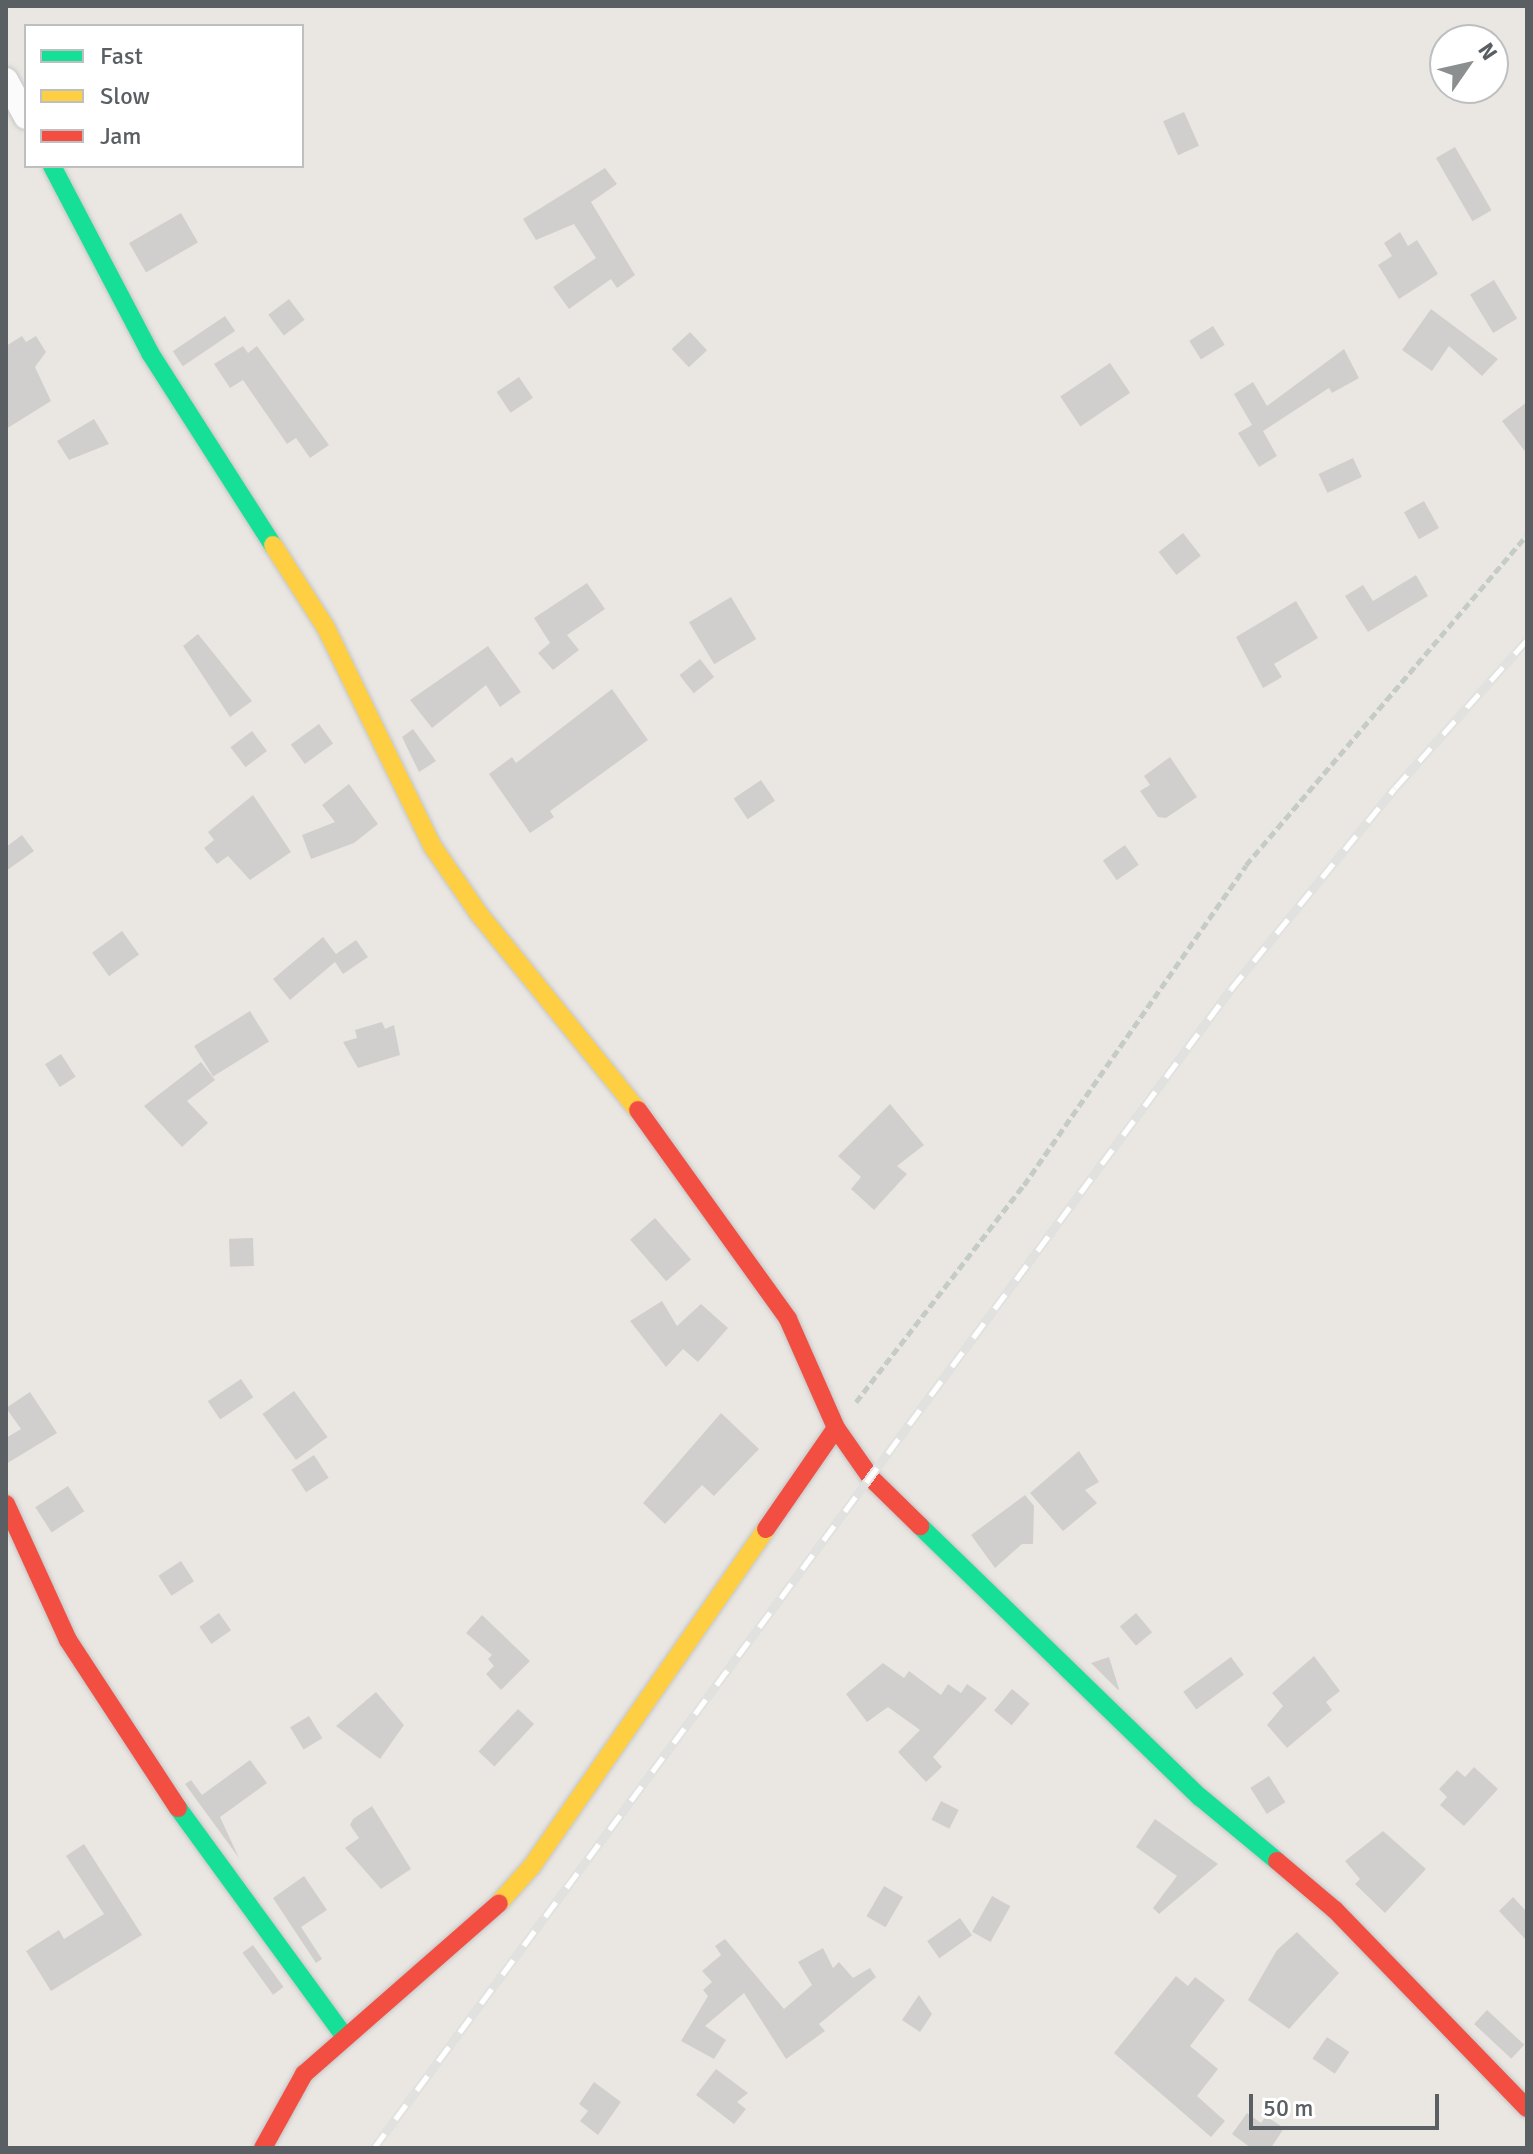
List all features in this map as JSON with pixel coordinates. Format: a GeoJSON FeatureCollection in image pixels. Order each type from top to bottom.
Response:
{"type":"FeatureCollection","features":[{"type":"Feature","properties":{"kind":"street"},"geometry":{"type":"LineString","coordinates":[[6,80],[24,113]]}},
{"type":"Feature","properties":{"kind":"street"},"geometry":{"type":"LineString","coordinates":[[53,168],[150,353],[326,628],[433,847],[479,914],[667,1146],[788,1319],[836,1428],[871,1478],[1007,1615],[1200,1797],[1335,1910],[1527,2108]]}},
{"type":"Feature","properties":{"kind":"street"},"geometry":{"type":"LineString","coordinates":[[263,2148],[304,2074],[344,2036],[484,1920],[532,1866],[836,1428]]}},
{"type":"Feature","properties":{"kind":"street"},"geometry":{"type":"LineString","coordinates":[[6,1504],[68,1640],[130,1738],[344,2036]]}},
{"type":"Feature","properties":{"kind":"path"},"geometry":{"type":"LineString","coordinates":[[836,1428],[1024,1185],[1246,865],[1527,535]]}},
{"type":"Feature","properties":{"kind":"building"},"geometry":{"type":"Polygon","coordinates":[[[1184,112],[1199,146],[1178,155],[1163,121],[1184,112]]]}},
{"type":"Feature","properties":{"kind":"building"},"geometry":{"type":"Polygon","coordinates":[[[1455,147],[1492,210],[1472,221],[1436,158],[1455,147]]]}},
{"type":"Feature","properties":{"kind":"building"},"geometry":{"type":"Polygon","coordinates":[[[605,168],[617,184],[591,202],[635,275],[617,288],[611,279],[569,309],[553,287],[596,258],[574,224],[536,240],[523,219],[605,168]]]}},
{"type":"Feature","properties":{"kind":"building"},"geometry":{"type":"Polygon","coordinates":[[[181,213],[198,242],[146,272],[129,243],[181,213]]]}},
{"type":"Feature","properties":{"kind":"building"},"geometry":{"type":"Polygon","coordinates":[[[1400,232],[1408,246],[1417,240],[1438,274],[1399,299],[1378,265],[1392,256],[1384,243],[1400,232]]]}},
{"type":"Feature","properties":{"kind":"building"},"geometry":{"type":"Polygon","coordinates":[[[1494,280],[1517,319],[1493,333],[1470,294],[1494,280]]]}},
{"type":"Feature","properties":{"kind":"building"},"geometry":{"type":"Polygon","coordinates":[[[289,299],[305,320],[284,335],[268,315],[289,299]]]}},
{"type":"Feature","properties":{"kind":"building"},"geometry":{"type":"Polygon","coordinates":[[[1431,309],[1498,359],[1482,376],[1449,346],[1432,371],[1402,350],[1431,309]]]}},
{"type":"Feature","properties":{"kind":"building"},"geometry":{"type":"Polygon","coordinates":[[[225,316],[235,331],[183,366],[173,351],[225,316]]]}},
{"type":"Feature","properties":{"kind":"building"},"geometry":{"type":"Polygon","coordinates":[[[1213,326],[1225,345],[1201,359],[1189,341],[1213,326]]]}},
{"type":"Feature","properties":{"kind":"building"},"geometry":{"type":"Polygon","coordinates":[[[690,332],[707,350],[689,367],[672,349],[690,332]]]}},
{"type":"Feature","properties":{"kind":"building"},"geometry":{"type":"Polygon","coordinates":[[[22,336],[26,342],[36,336],[46,352],[35,367],[51,401],[6,429],[6,346],[22,336]]]}},
{"type":"Feature","properties":{"kind":"building"},"geometry":{"type":"Polygon","coordinates":[[[243,346],[248,353],[257,346],[329,445],[310,458],[296,438],[287,444],[243,380],[230,388],[214,364],[243,346]]]}},
{"type":"Feature","properties":{"kind":"building"},"geometry":{"type":"Polygon","coordinates":[[[1344,349],[1359,378],[1332,393],[1329,388],[1263,431],[1277,456],[1259,467],[1238,433],[1252,425],[1234,394],[1253,382],[1267,406],[1344,349]]]}},
{"type":"Feature","properties":{"kind":"building"},"geometry":{"type":"Polygon","coordinates":[[[1110,363],[1130,393],[1080,426],[1060,397],[1110,363]]]}},
{"type":"Feature","properties":{"kind":"building"},"geometry":{"type":"Polygon","coordinates":[[[519,377],[533,398],[511,413],[497,392],[519,377]]]}},
{"type":"Feature","properties":{"kind":"building"},"geometry":{"type":"Polygon","coordinates":[[[1527,402],[1527,454],[1502,421],[1527,402]]]}},
{"type":"Feature","properties":{"kind":"building"},"geometry":{"type":"Polygon","coordinates":[[[94,419],[109,444],[69,460],[57,441],[94,419]]]}},
{"type":"Feature","properties":{"kind":"building"},"geometry":{"type":"Polygon","coordinates":[[[1353,458],[1362,477],[1327,493],[1319,474],[1353,458]]]}},
{"type":"Feature","properties":{"kind":"building"},"geometry":{"type":"Polygon","coordinates":[[[1424,501],[1439,528],[1419,539],[1404,512],[1424,501]]]}},
{"type":"Feature","properties":{"kind":"building"},"geometry":{"type":"Polygon","coordinates":[[[1183,533],[1201,556],[1176,575],[1159,552],[1183,533]]]}},
{"type":"Feature","properties":{"kind":"building"},"geometry":{"type":"Polygon","coordinates":[[[1416,575],[1428,596],[1368,632],[1345,596],[1363,585],[1373,601],[1416,575]]]}},
{"type":"Feature","properties":{"kind":"building"},"geometry":{"type":"Polygon","coordinates":[[[587,583],[605,609],[567,635],[579,650],[553,670],[538,653],[550,643],[534,618],[587,583]]]}},
{"type":"Feature","properties":{"kind":"building"},"geometry":{"type":"Polygon","coordinates":[[[731,597],[756,639],[714,664],[689,622],[731,597]]]}},
{"type":"Feature","properties":{"kind":"building"},"geometry":{"type":"Polygon","coordinates":[[[1296,601],[1318,638],[1274,664],[1282,677],[1263,688],[1236,637],[1296,601]]]}},
{"type":"Feature","properties":{"kind":"building"},"geometry":{"type":"Polygon","coordinates":[[[198,634],[252,701],[230,717],[183,646],[198,634]]]}},
{"type":"Feature","properties":{"kind":"building"},"geometry":{"type":"Polygon","coordinates":[[[488,646],[521,692],[500,707],[486,685],[432,728],[410,700],[488,646]]]}},
{"type":"Feature","properties":{"kind":"building"},"geometry":{"type":"Polygon","coordinates":[[[700,659],[714,677],[694,693],[680,675],[700,659]]]}},
{"type":"Feature","properties":{"kind":"building"},"geometry":{"type":"Polygon","coordinates":[[[612,689],[648,740],[550,811],[554,817],[530,833],[489,774],[512,757],[516,763],[612,689]]]}},
{"type":"Feature","properties":{"kind":"building"},"geometry":{"type":"Polygon","coordinates":[[[319,724],[333,743],[305,764],[291,745],[319,724]]]}},
{"type":"Feature","properties":{"kind":"building"},"geometry":{"type":"Polygon","coordinates":[[[413,729],[436,761],[419,772],[402,737],[413,729]]]}},
{"type":"Feature","properties":{"kind":"building"},"geometry":{"type":"Polygon","coordinates":[[[252,731],[267,751],[245,767],[230,747],[252,731]]]}},
{"type":"Feature","properties":{"kind":"building"},"geometry":{"type":"Polygon","coordinates":[[[1170,757],[1197,797],[1166,818],[1158,817],[1140,791],[1150,785],[1144,776],[1170,757]]]}},
{"type":"Feature","properties":{"kind":"building"},"geometry":{"type":"Polygon","coordinates":[[[761,780],[775,801],[748,819],[734,798],[761,780]]]}},
{"type":"Feature","properties":{"kind":"building"},"geometry":{"type":"Polygon","coordinates":[[[349,784],[378,824],[354,843],[311,859],[302,835],[335,822],[322,805],[349,784]]]}},
{"type":"Feature","properties":{"kind":"building"},"geometry":{"type":"Polygon","coordinates":[[[253,795],[291,852],[250,880],[228,856],[217,864],[204,848],[214,840],[208,832],[253,795]]]}},
{"type":"Feature","properties":{"kind":"building"},"geometry":{"type":"Polygon","coordinates":[[[22,835],[34,851],[6,871],[6,847],[22,835]]]}},
{"type":"Feature","properties":{"kind":"building"},"geometry":{"type":"Polygon","coordinates":[[[1125,845],[1139,865],[1117,880],[1103,860],[1125,845]]]}},
{"type":"Feature","properties":{"kind":"building"},"geometry":{"type":"Polygon","coordinates":[[[122,931],[139,954],[109,976],[92,953],[122,931]]]}},
{"type":"Feature","properties":{"kind":"building"},"geometry":{"type":"Polygon","coordinates":[[[323,937],[336,954],[356,940],[368,957],[343,974],[335,962],[290,1000],[273,979],[323,937]]]}},
{"type":"Feature","properties":{"kind":"building"},"geometry":{"type":"Polygon","coordinates":[[[250,1011],[269,1042],[213,1077],[194,1046],[250,1011]]]}},
{"type":"Feature","properties":{"kind":"building"},"geometry":{"type":"Polygon","coordinates":[[[382,1022],[385,1029],[394,1025],[400,1055],[358,1068],[343,1042],[357,1038],[355,1030],[382,1022]]]}},
{"type":"Feature","properties":{"kind":"building"},"geometry":{"type":"Polygon","coordinates":[[[61,1054],[76,1077],[60,1087],[45,1064],[61,1054]]]}},
{"type":"Feature","properties":{"kind":"building"},"geometry":{"type":"Polygon","coordinates":[[[201,1062],[215,1080],[187,1101],[208,1123],[182,1147],[144,1106],[201,1062]]]}},
{"type":"Feature","properties":{"kind":"building"},"geometry":{"type":"Polygon","coordinates":[[[890,1104],[924,1145],[897,1166],[907,1174],[874,1210],[851,1189],[861,1177],[838,1156],[890,1104]]]}},
{"type":"Feature","properties":{"kind":"building"},"geometry":{"type":"Polygon","coordinates":[[[655,1218],[691,1260],[666,1281],[630,1240],[655,1218]]]}},
{"type":"Feature","properties":{"kind":"building"},"geometry":{"type":"Polygon","coordinates":[[[253,1238],[254,1266],[230,1267],[229,1239],[253,1238]]]}},
{"type":"Feature","properties":{"kind":"building"},"geometry":{"type":"Polygon","coordinates":[[[662,1301],[677,1326],[701,1304],[728,1328],[698,1362],[683,1349],[666,1367],[630,1321],[662,1301]]]}},
{"type":"Feature","properties":{"kind":"building"},"geometry":{"type":"Polygon","coordinates":[[[241,1379],[253,1397],[220,1420],[208,1401],[241,1379]]]}},
{"type":"Feature","properties":{"kind":"building"},"geometry":{"type":"Polygon","coordinates":[[[294,1391],[328,1437],[296,1460],[262,1414],[294,1391]]]}},
{"type":"Feature","properties":{"kind":"building"},"geometry":{"type":"Polygon","coordinates":[[[30,1392],[57,1433],[6,1464],[6,1438],[21,1429],[6,1408],[30,1392]]]}},
{"type":"Feature","properties":{"kind":"building"},"geometry":{"type":"Polygon","coordinates":[[[721,1413],[759,1449],[714,1496],[702,1485],[665,1524],[643,1503],[721,1413]]]}},
{"type":"Feature","properties":{"kind":"building"},"geometry":{"type":"Polygon","coordinates":[[[1079,1451],[1099,1482],[1085,1490],[1097,1503],[1063,1531],[1030,1493],[1079,1451]]]}},
{"type":"Feature","properties":{"kind":"building"},"geometry":{"type":"Polygon","coordinates":[[[314,1455],[329,1478],[306,1492],[291,1470],[314,1455]]]}},
{"type":"Feature","properties":{"kind":"building"},"geometry":{"type":"Polygon","coordinates":[[[68,1486],[84,1511],[52,1532],[35,1507],[68,1486]]]}},
{"type":"Feature","properties":{"kind":"building"},"geometry":{"type":"Polygon","coordinates":[[[1025,1495],[1034,1506],[1033,1544],[1022,1544],[995,1568],[971,1535],[1025,1495]]]}},
{"type":"Feature","properties":{"kind":"building"},"geometry":{"type":"Polygon","coordinates":[[[181,1561],[194,1581],[171,1596],[158,1576],[181,1561]]]}},
{"type":"Feature","properties":{"kind":"building"},"geometry":{"type":"Polygon","coordinates":[[[219,1613],[231,1630],[211,1644],[199,1627],[219,1613]]]}},
{"type":"Feature","properties":{"kind":"building"},"geometry":{"type":"Polygon","coordinates":[[[1136,1613],[1152,1632],[1136,1646],[1120,1626],[1136,1613]]]}},
{"type":"Feature","properties":{"kind":"building"},"geometry":{"type":"Polygon","coordinates":[[[482,1615],[530,1661],[501,1690],[486,1674],[494,1666],[488,1659],[492,1655],[466,1633],[482,1615]]]}},
{"type":"Feature","properties":{"kind":"building"},"geometry":{"type":"Polygon","coordinates":[[[1314,1656],[1340,1691],[1326,1702],[1332,1710],[1287,1748],[1267,1725],[1283,1706],[1272,1693],[1314,1656]]]}},
{"type":"Feature","properties":{"kind":"building"},"geometry":{"type":"Polygon","coordinates":[[[1109,1657],[1119,1689],[1118,1690],[1091,1663],[1109,1657]]]}},
{"type":"Feature","properties":{"kind":"building"},"geometry":{"type":"Polygon","coordinates":[[[1231,1657],[1244,1675],[1196,1709],[1183,1692],[1231,1657]]]}},
{"type":"Feature","properties":{"kind":"building"},"geometry":{"type":"Polygon","coordinates":[[[883,1663],[904,1678],[909,1671],[941,1695],[948,1684],[961,1693],[967,1684],[987,1698],[933,1757],[942,1767],[926,1782],[898,1752],[920,1730],[888,1707],[867,1722],[846,1694],[883,1663]]]}},
{"type":"Feature","properties":{"kind":"building"},"geometry":{"type":"Polygon","coordinates":[[[1012,1689],[1030,1704],[1012,1725],[994,1710],[1012,1689]]]}},
{"type":"Feature","properties":{"kind":"building"},"geometry":{"type":"Polygon","coordinates":[[[376,1692],[404,1725],[380,1759],[336,1726],[376,1692]]]}},
{"type":"Feature","properties":{"kind":"building"},"geometry":{"type":"Polygon","coordinates":[[[518,1709],[534,1724],[495,1766],[478,1751],[518,1709]]]}},
{"type":"Feature","properties":{"kind":"building"},"geometry":{"type":"Polygon","coordinates":[[[309,1716],[322,1738],[304,1750],[290,1727],[309,1716]]]}},
{"type":"Feature","properties":{"kind":"building"},"geometry":{"type":"Polygon","coordinates":[[[250,1760],[267,1783],[220,1817],[239,1858],[185,1784],[191,1780],[202,1795],[250,1760]]]}},
{"type":"Feature","properties":{"kind":"building"},"geometry":{"type":"Polygon","coordinates":[[[1474,1767],[1498,1789],[1464,1826],[1440,1805],[1447,1797],[1439,1789],[1457,1770],[1465,1777],[1474,1767]]]}},
{"type":"Feature","properties":{"kind":"building"},"geometry":{"type":"Polygon","coordinates":[[[1269,1776],[1285,1802],[1267,1814],[1250,1788],[1269,1776]]]}},
{"type":"Feature","properties":{"kind":"building"},"geometry":{"type":"Polygon","coordinates":[[[941,1801],[959,1810],[949,1829],[931,1820],[941,1801]]]}},
{"type":"Feature","properties":{"kind":"building"},"geometry":{"type":"Polygon","coordinates":[[[372,1806],[411,1869],[381,1889],[345,1848],[359,1838],[350,1825],[353,1819],[372,1806]]]}},
{"type":"Feature","properties":{"kind":"building"},"geometry":{"type":"Polygon","coordinates":[[[1155,1819],[1218,1864],[1159,1914],[1153,1908],[1177,1876],[1136,1847],[1155,1819]]]}},
{"type":"Feature","properties":{"kind":"building"},"geometry":{"type":"Polygon","coordinates":[[[1383,1831],[1426,1869],[1385,1913],[1355,1884],[1360,1879],[1345,1861],[1383,1831]]]}},
{"type":"Feature","properties":{"kind":"building"},"geometry":{"type":"Polygon","coordinates":[[[84,1844],[142,1935],[51,1991],[26,1951],[59,1930],[64,1939],[104,1914],[66,1856],[84,1844]]]}},
{"type":"Feature","properties":{"kind":"building"},"geometry":{"type":"Polygon","coordinates":[[[304,1876],[327,1910],[301,1927],[322,1959],[316,1963],[273,1898],[304,1876]]]}},
{"type":"Feature","properties":{"kind":"building"},"geometry":{"type":"Polygon","coordinates":[[[884,1886],[903,1897],[886,1927],[867,1916],[884,1886]]]}},
{"type":"Feature","properties":{"kind":"building"},"geometry":{"type":"Polygon","coordinates":[[[992,1896],[1010,1906],[990,1942],[972,1932],[992,1896]]]}},
{"type":"Feature","properties":{"kind":"building"},"geometry":{"type":"Polygon","coordinates":[[[1513,1897],[1527,1912],[1527,1941],[1499,1911],[1513,1897]]]}},
{"type":"Feature","properties":{"kind":"building"},"geometry":{"type":"Polygon","coordinates":[[[960,1918],[972,1935],[939,1958],[927,1941],[960,1918]]]}},
{"type":"Feature","properties":{"kind":"building"},"geometry":{"type":"Polygon","coordinates":[[[1297,1932],[1339,1973],[1289,2029],[1248,2000],[1277,1950],[1297,1932]]]}},
{"type":"Feature","properties":{"kind":"building"},"geometry":{"type":"Polygon","coordinates":[[[725,1939],[784,2009],[812,1985],[798,1962],[823,1948],[833,1968],[839,1962],[853,1978],[870,1968],[876,1977],[819,2024],[825,2031],[786,2059],[744,1993],[705,2026],[726,2040],[714,2059],[681,2041],[708,1996],[703,1990],[712,1982],[702,1971],[721,1955],[715,1946],[725,1939]]]}},
{"type":"Feature","properties":{"kind":"building"},"geometry":{"type":"Polygon","coordinates":[[[253,1945],[284,1987],[273,1995],[242,1953],[253,1945]]]}},
{"type":"Feature","properties":{"kind":"building"},"geometry":{"type":"Polygon","coordinates":[[[1176,1976],[1188,1986],[1195,1977],[1225,2000],[1190,2046],[1218,2069],[1197,2096],[1225,2121],[1211,2137],[1114,2053],[1176,1976]]]}},
{"type":"Feature","properties":{"kind":"building"},"geometry":{"type":"Polygon","coordinates":[[[919,1995],[932,2014],[920,2032],[902,2020],[919,1995]]]}},
{"type":"Feature","properties":{"kind":"building"},"geometry":{"type":"Polygon","coordinates":[[[1487,2010],[1524,2045],[1511,2059],[1474,2024],[1487,2010]]]}},
{"type":"Feature","properties":{"kind":"building"},"geometry":{"type":"Polygon","coordinates":[[[1327,2037],[1349,2052],[1335,2074],[1312,2059],[1327,2037]]]}},
{"type":"Feature","properties":{"kind":"building"},"geometry":{"type":"Polygon","coordinates":[[[716,2069],[748,2093],[737,2102],[746,2109],[734,2124],[696,2095],[716,2069]]]}},
{"type":"Feature","properties":{"kind":"building"},"geometry":{"type":"Polygon","coordinates":[[[594,2082],[621,2102],[598,2135],[580,2121],[588,2111],[579,2104],[594,2082]]]}},
{"type":"Feature","properties":{"kind":"building"},"geometry":{"type":"Polygon","coordinates":[[[1247,2113],[1261,2123],[1266,2116],[1284,2128],[1271,2148],[1251,2148],[1232,2134],[1247,2113]]]}},
{"type":"Feature","properties":{"kind":"railway"},"geometry":{"type":"LineString","coordinates":[[374,2148],[1231,989],[1395,788],[1527,640]]}},
{"type":"Feature","properties":{"kind":"traffic: fast"},"geometry":{"type":"LineString","coordinates":[[53,168],[150,353],[273,545]]}},
{"type":"Feature","properties":{"kind":"traffic: fast"},"geometry":{"type":"LineString","coordinates":[[920,1526],[1200,1797],[1277,1861]]}},
{"type":"Feature","properties":{"kind":"traffic: fast"},"geometry":{"type":"LineString","coordinates":[[178,1808],[344,2036]]}},
{"type":"Feature","properties":{"kind":"traffic: slow"},"geometry":{"type":"LineString","coordinates":[[273,545],[326,628],[433,847],[479,914],[638,1110]]}},
{"type":"Feature","properties":{"kind":"traffic: slow"},"geometry":{"type":"LineString","coordinates":[[499,1903],[532,1866],[766,1529]]}},
{"type":"Feature","properties":{"kind":"traffic: jam"},"geometry":{"type":"LineString","coordinates":[[638,1110],[788,1319],[836,1428],[871,1478],[920,1526]]}},
{"type":"Feature","properties":{"kind":"traffic: jam"},"geometry":{"type":"LineString","coordinates":[[766,1529],[836,1428]]}},
{"type":"Feature","properties":{"kind":"traffic: jam"},"geometry":{"type":"LineString","coordinates":[[6,1504],[68,1640],[178,1808]]}},
{"type":"Feature","properties":{"kind":"traffic: jam"},"geometry":{"type":"LineString","coordinates":[[1277,1861],[1335,1910],[1527,2108]]}},
{"type":"Feature","properties":{"kind":"traffic: jam"},"geometry":{"type":"LineString","coordinates":[[263,2148],[304,2074],[499,1903]]}}]}
